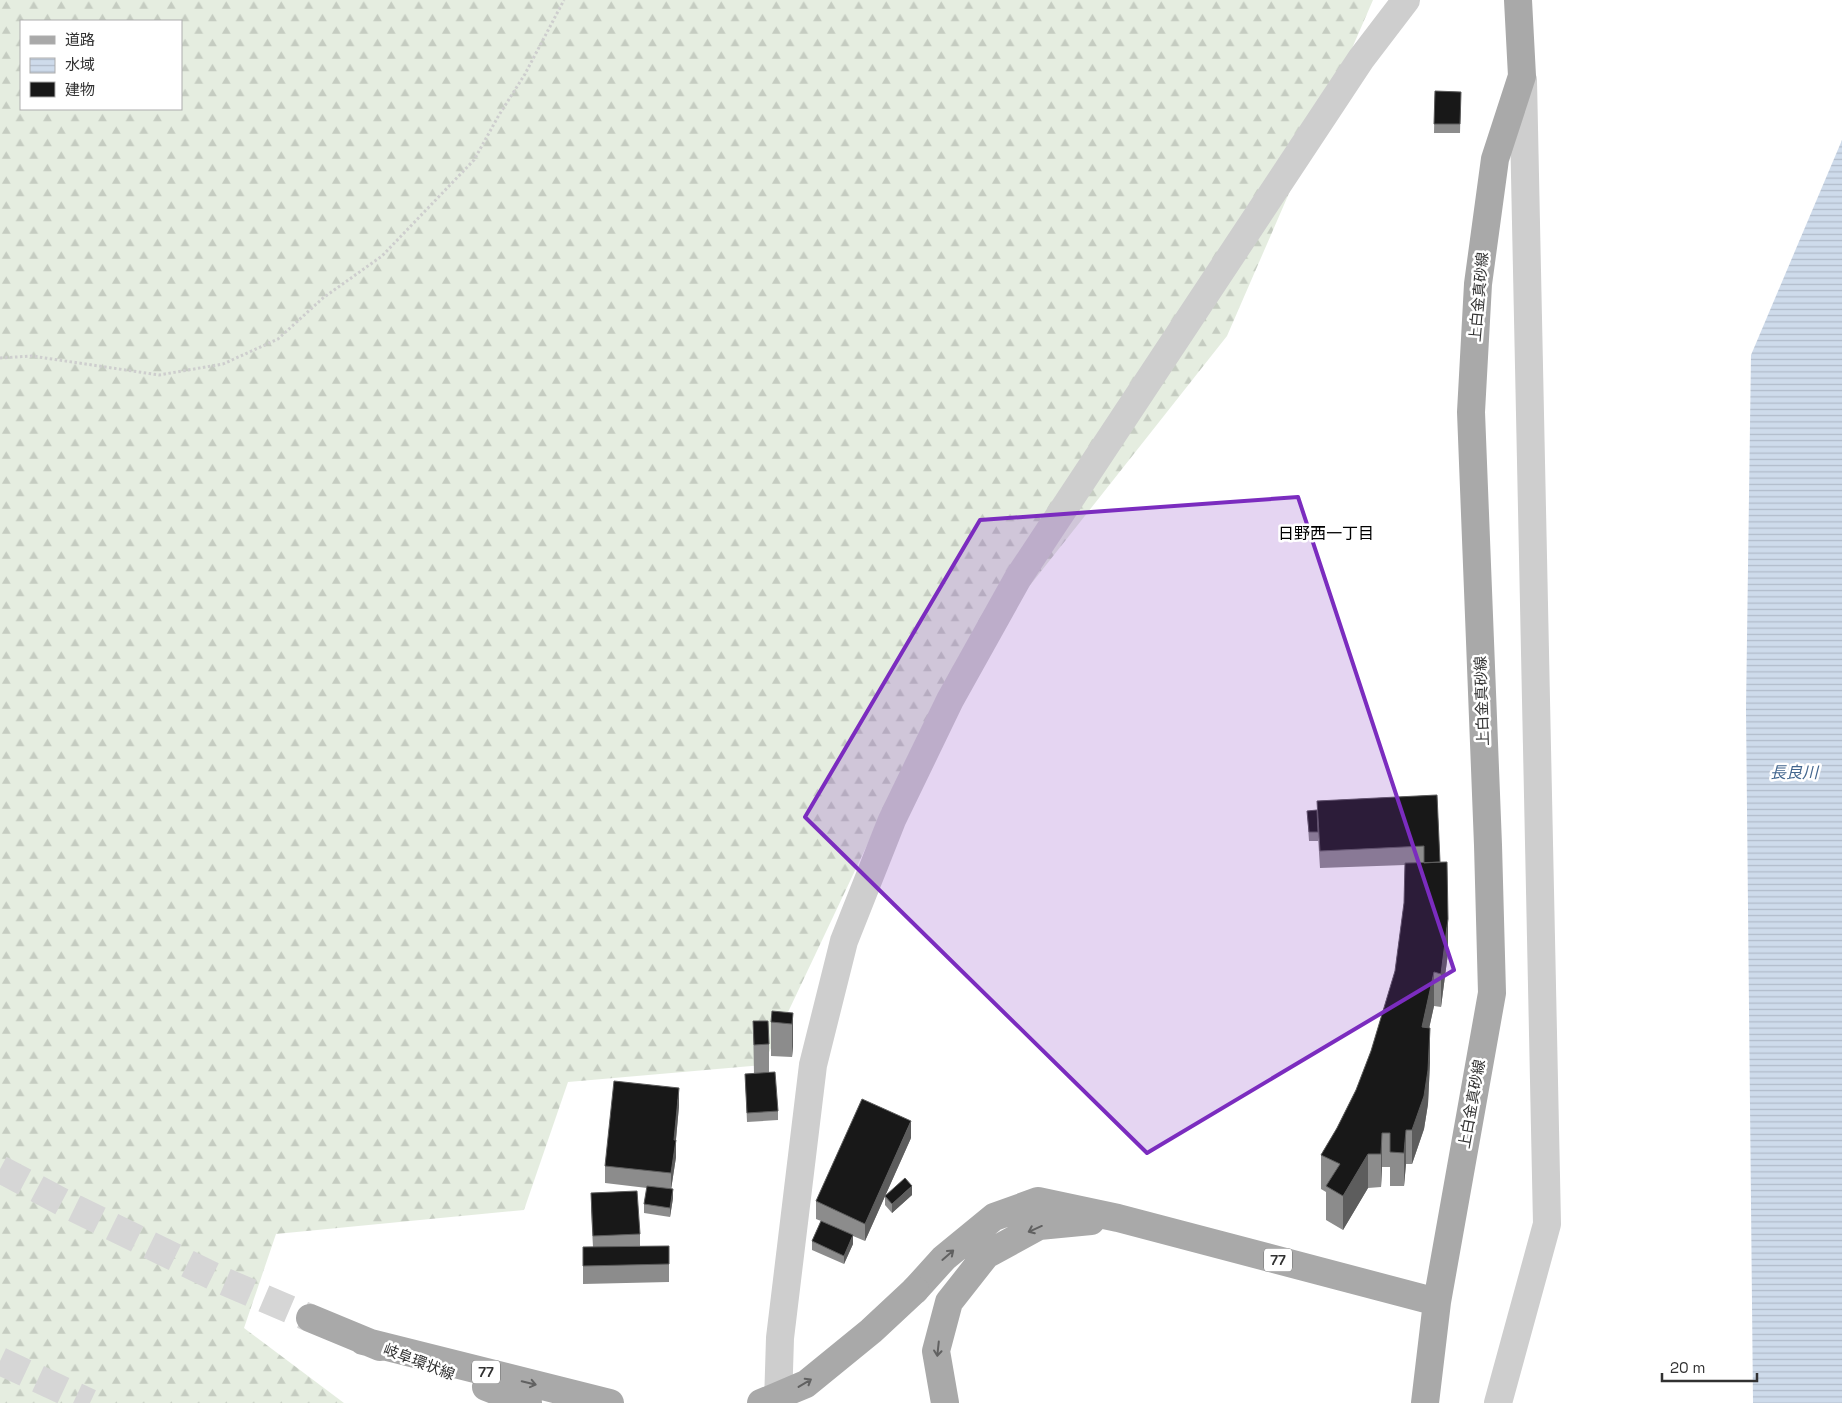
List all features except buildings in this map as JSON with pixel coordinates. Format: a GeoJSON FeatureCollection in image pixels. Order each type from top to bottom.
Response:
{"type":"FeatureCollection","features":[{"type":"Feature","properties":{"kind":"main road","name":"上白金真砂線"},"geometry":{"type":"LineString","coordinates":[[1425,1403],[1437,1302],[1492,993],[1471,412],[1478,284],[1495,160],[1522,76],[1518,0]]}},
{"type":"Feature","properties":{"kind":"main road","name":"77"},"geometry":{"type":"LineString","coordinates":[[761,1403],[806,1384],[871,1331],[915,1290],[944,1258],[994,1217],[1038,1201],[1118,1218],[1437,1302]]}},
{"type":"Feature","properties":{"kind":"main road","name":"77"},"geometry":{"type":"LineString","coordinates":[[945,1403],[936,1351],[949,1302],[986,1255],[1039,1226],[1118,1218]]}},
{"type":"Feature","properties":{"kind":"main road","name":"岐阜環状線"},"geometry":{"type":"LineString","coordinates":[[310,1318],[363,1341],[528,1403]]}},
{"type":"Feature","properties":{"kind":"main road","name":"77"},"geometry":{"type":"LineString","coordinates":[[363,1341],[610,1403]]}},
{"type":"Feature","properties":{"kind":"street"},"geometry":{"type":"LineString","coordinates":[[778,1403],[780,1338],[813,1065],[844,942],[892,820],[950,700],[1018,578],[1361,60],[1406,0]]}},
{"type":"Feature","properties":{"kind":"street"},"geometry":{"type":"LineString","coordinates":[[1498,1403],[1547,1224],[1522,76]]}},
{"type":"Feature","properties":{"kind":"path"},"geometry":{"type":"LineString","coordinates":[[0,358],[32,356],[158,375],[223,364],[278,339],[323,298],[382,256],[474,160],[525,74],[564,0]]}},
{"type":"Feature","properties":{"kind":"highlighted area"},"geometry":{"type":"Polygon","coordinates":[[[1298,497],[1454,970],[1147,1153],[805,817],[980,520],[1298,497]]]}},
{"type":"Feature","properties":{"kind":"green space"},"geometry":{"type":"Polygon","coordinates":[[[0,0],[1373,0],[1227,336],[930,712],[763,1065],[568,1082],[524,1210],[276,1234],[244,1328],[344,1403],[0,1403],[0,0]]]}},
{"type":"Feature","properties":{"kind":"water","name":"長良川"},"geometry":{"type":"Polygon","coordinates":[[[1842,140],[1842,1403],[1753,1403],[1746,709],[1751,355],[1842,140]]]}},
{"type":"Feature","properties":{"kind":"tunnel"},"geometry":{"type":"LineString","coordinates":[[0,1169],[68,1205],[223,1281],[310,1318]]}},
{"type":"Feature","properties":{"kind":"tunnel"},"geometry":{"type":"LineString","coordinates":[[0,1361],[90,1403]]}},
{"type":"Feature","properties":{"kind":"district","name":"日野西一丁目"},"geometry":{"type":"Point","coordinates":[1326,533]}}]}
